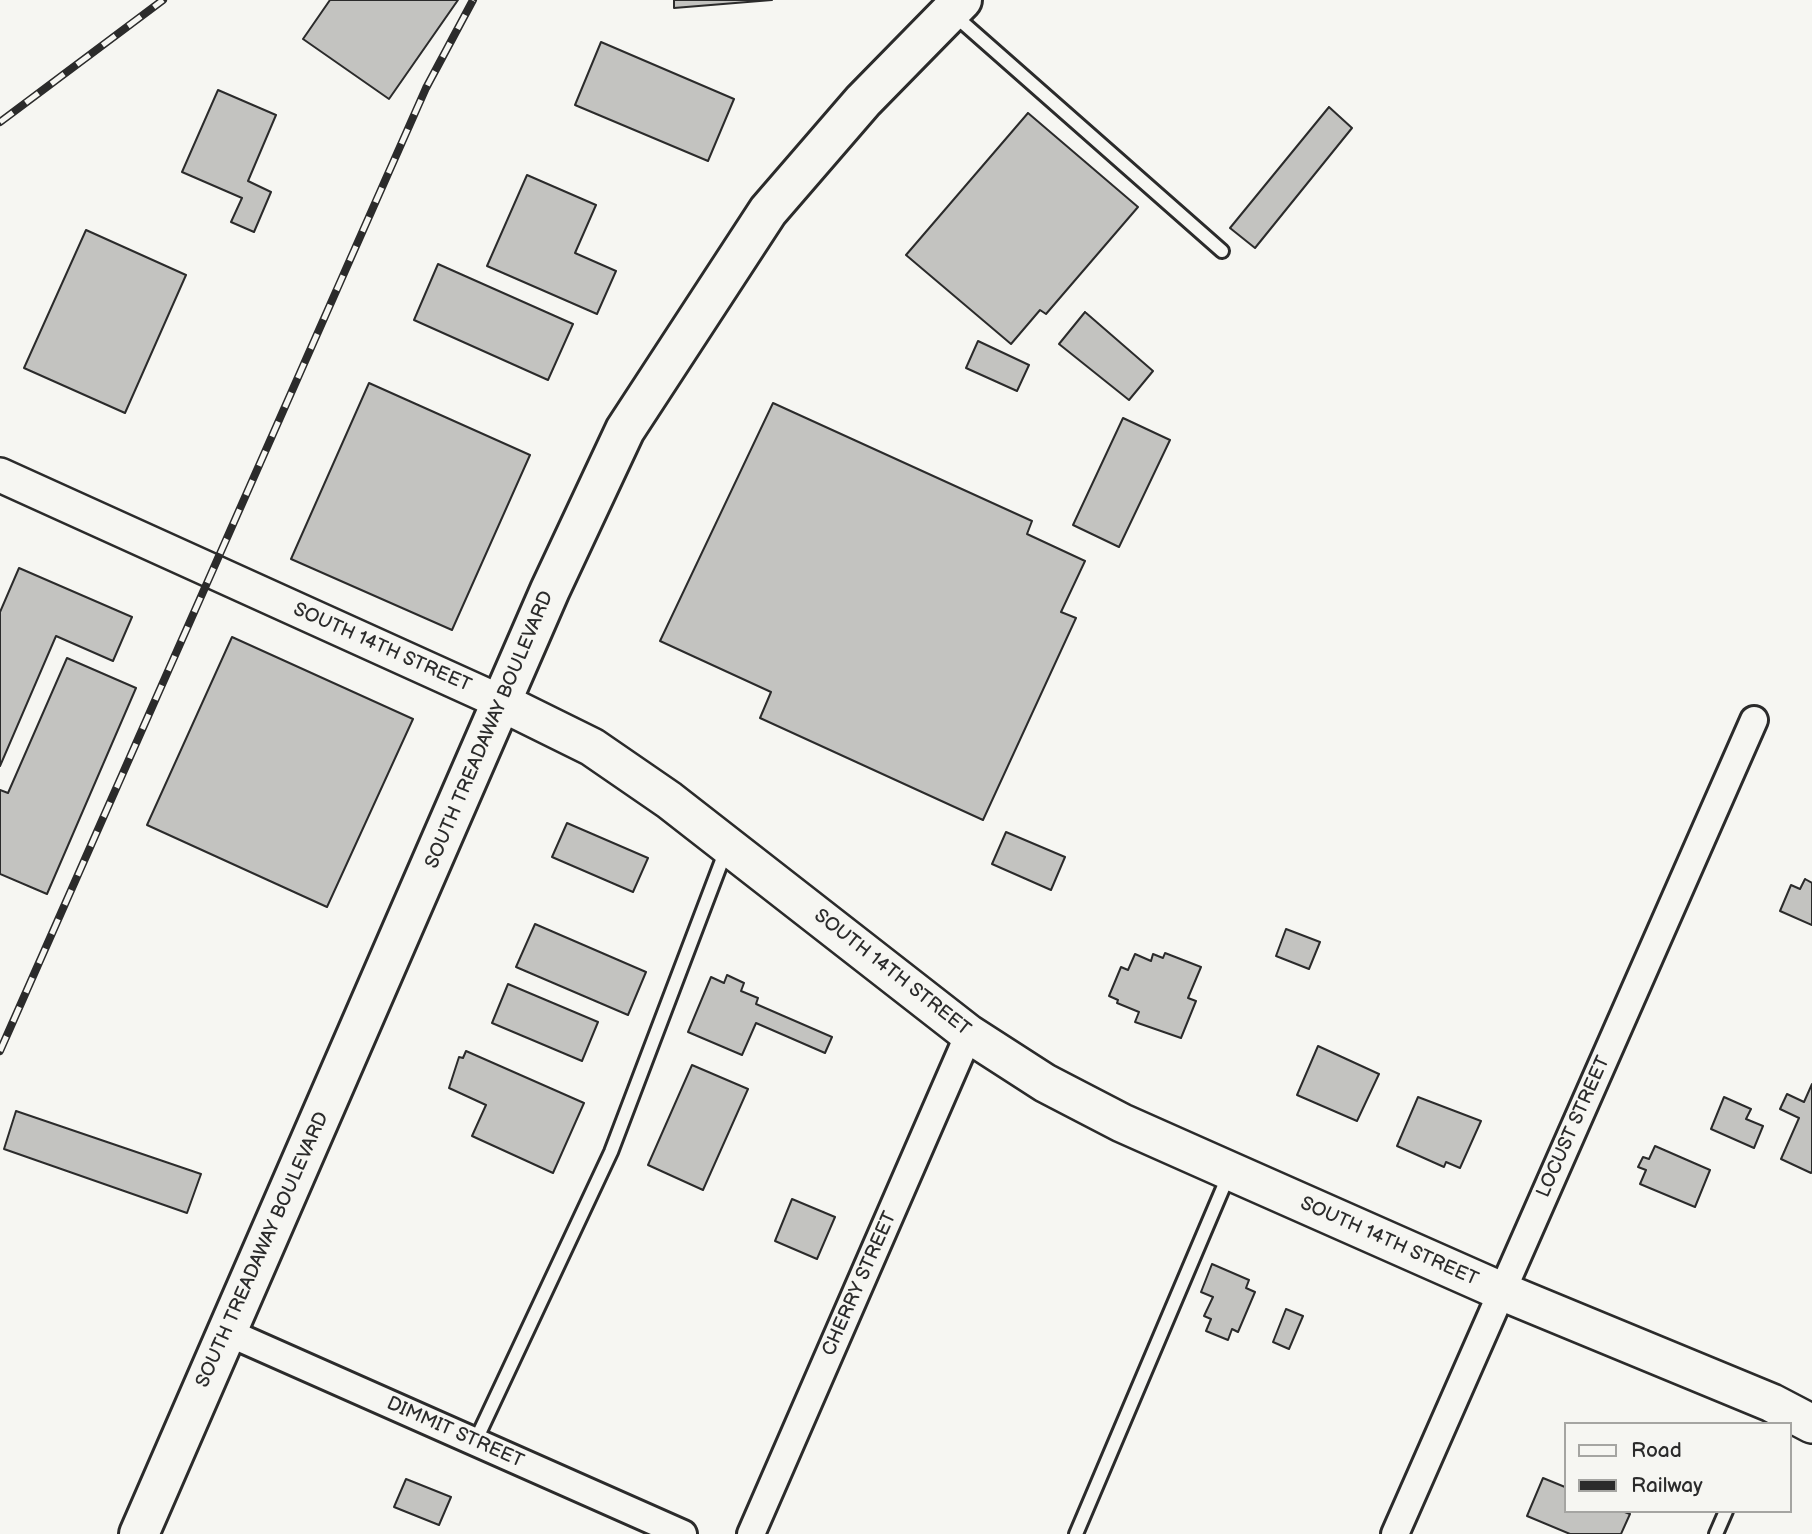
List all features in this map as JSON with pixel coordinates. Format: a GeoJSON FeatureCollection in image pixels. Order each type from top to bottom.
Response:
{"type":"FeatureCollection","features":[{"type":"Feature","properties":{"kind":"main road","name":"SOUTH TREADAWAY BOULEVARD"},"geometry":{"type":"LineString","coordinates":[[139,1534],[581,521],[620,441],[768,211],[863,101],[956,6]]}},
{"type":"Feature","properties":{"kind":"main road","name":"SOUTH 14TH STREET"},"geometry":{"type":"LineString","coordinates":[[503,703],[592,747],[669,800],[969,1034],[1078,1100],[1230,1171],[1501,1291],[1769,1408],[1812,1424]]}},
{"type":"Feature","properties":{"kind":"street","name":"SOUTH 14TH STREET"},"geometry":{"type":"LineString","coordinates":[[0,475],[503,703]]}},
{"type":"Feature","properties":{"kind":"street","name":"LOCUST STREET"},"geometry":{"type":"LineString","coordinates":[[1395,1534],[1754,720]]}},
{"type":"Feature","properties":{"kind":"street","name":"CHERRY STREET"},"geometry":{"type":"LineString","coordinates":[[751,1534],[969,1034]]}},
{"type":"Feature","properties":{"kind":"street","name":"DIMMIT STREET"},"geometry":{"type":"LineString","coordinates":[[227,1332],[683,1534]]}},
{"type":"Feature","properties":{"kind":"lane"},"geometry":{"type":"LineString","coordinates":[[956,6],[1222,251]]}},
{"type":"Feature","properties":{"kind":"lane"},"geometry":{"type":"LineString","coordinates":[[475,1442],[611,1152],[670,1004],[728,845]]}},
{"type":"Feature","properties":{"kind":"lane"},"geometry":{"type":"LineString","coordinates":[[1076,1534],[1230,1171]]}},
{"type":"Feature","properties":{"kind":"lane"},"geometry":{"type":"LineString","coordinates":[[1716,1534],[1725,1513]]}},
{"type":"Feature","properties":{"kind":"building"},"geometry":{"type":"Polygon","coordinates":[[[330,0],[458,0],[389,99],[303,39],[330,0]]]}},
{"type":"Feature","properties":{"kind":"building"},"geometry":{"type":"Polygon","coordinates":[[[674,0],[772,0],[674,8],[674,0]]]}},
{"type":"Feature","properties":{"kind":"building"},"geometry":{"type":"Polygon","coordinates":[[[601,42],[734,99],[708,161],[575,105],[601,42]]]}},
{"type":"Feature","properties":{"kind":"building"},"geometry":{"type":"Polygon","coordinates":[[[218,90],[276,115],[248,181],[271,192],[254,232],[231,222],[242,198],[182,172],[218,90]]]}},
{"type":"Feature","properties":{"kind":"building"},"geometry":{"type":"Polygon","coordinates":[[[1329,107],[1352,128],[1255,248],[1230,228],[1329,107]]]}},
{"type":"Feature","properties":{"kind":"building"},"geometry":{"type":"Polygon","coordinates":[[[1028,113],[1138,207],[1046,314],[1040,310],[1011,344],[906,255],[1028,113]]]}},
{"type":"Feature","properties":{"kind":"building"},"geometry":{"type":"Polygon","coordinates":[[[527,175],[596,205],[575,253],[616,271],[597,314],[487,266],[527,175]]]}},
{"type":"Feature","properties":{"kind":"building"},"geometry":{"type":"Polygon","coordinates":[[[86,230],[186,275],[125,413],[24,368],[86,230]]]}},
{"type":"Feature","properties":{"kind":"building"},"geometry":{"type":"Polygon","coordinates":[[[438,264],[573,324],[548,380],[414,320],[438,264]]]}},
{"type":"Feature","properties":{"kind":"building"},"geometry":{"type":"Polygon","coordinates":[[[1085,312],[1153,371],[1129,400],[1059,344],[1085,312]]]}},
{"type":"Feature","properties":{"kind":"building"},"geometry":{"type":"Polygon","coordinates":[[[978,341],[1029,365],[1017,391],[966,368],[978,341]]]}},
{"type":"Feature","properties":{"kind":"building"},"geometry":{"type":"Polygon","coordinates":[[[369,383],[530,455],[452,630],[291,559],[369,383]]]}},
{"type":"Feature","properties":{"kind":"building"},"geometry":{"type":"Polygon","coordinates":[[[773,403],[1032,521],[1027,534],[1085,561],[1061,612],[1076,618],[983,820],[760,718],[771,692],[660,641],[773,403]]]}},
{"type":"Feature","properties":{"kind":"building"},"geometry":{"type":"Polygon","coordinates":[[[1123,418],[1170,440],[1119,547],[1073,525],[1123,418]]]}},
{"type":"Feature","properties":{"kind":"building"},"geometry":{"type":"Polygon","coordinates":[[[19,568],[132,617],[113,661],[56,636],[0,766],[0,612],[19,568]]]}},
{"type":"Feature","properties":{"kind":"building"},"geometry":{"type":"Polygon","coordinates":[[[232,637],[413,719],[327,907],[147,825],[232,637]]]}},
{"type":"Feature","properties":{"kind":"building"},"geometry":{"type":"Polygon","coordinates":[[[67,658],[136,688],[47,894],[0,874],[0,790],[8,793],[67,658]]]}},
{"type":"Feature","properties":{"kind":"building"},"geometry":{"type":"Polygon","coordinates":[[[567,823],[648,858],[633,892],[552,857],[567,823]]]}},
{"type":"Feature","properties":{"kind":"building"},"geometry":{"type":"Polygon","coordinates":[[[1006,832],[1065,857],[1051,890],[992,864],[1006,832]]]}},
{"type":"Feature","properties":{"kind":"building"},"geometry":{"type":"Polygon","coordinates":[[[1805,879],[1812,883],[1812,925],[1780,911],[1791,885],[1800,889],[1805,879]]]}},
{"type":"Feature","properties":{"kind":"building"},"geometry":{"type":"Polygon","coordinates":[[[535,924],[646,972],[628,1015],[516,967],[535,924]]]}},
{"type":"Feature","properties":{"kind":"building"},"geometry":{"type":"Polygon","coordinates":[[[1286,929],[1320,942],[1309,969],[1276,956],[1286,929]]]}},
{"type":"Feature","properties":{"kind":"building"},"geometry":{"type":"Polygon","coordinates":[[[1165,953],[1201,967],[1188,998],[1196,1001],[1181,1038],[1135,1022],[1139,1012],[1117,1003],[1118,1000],[1109,996],[1121,967],[1128,970],[1135,954],[1151,961],[1153,954],[1163,958],[1165,953]]]}},
{"type":"Feature","properties":{"kind":"building"},"geometry":{"type":"Polygon","coordinates":[[[727,975],[744,983],[741,991],[758,998],[756,1004],[832,1037],[825,1053],[756,1023],[742,1055],[688,1032],[711,977],[724,983],[727,975]]]}},
{"type":"Feature","properties":{"kind":"building"},"geometry":{"type":"Polygon","coordinates":[[[508,984],[598,1022],[582,1061],[492,1023],[508,984]]]}},
{"type":"Feature","properties":{"kind":"building"},"geometry":{"type":"Polygon","coordinates":[[[1318,1046],[1379,1074],[1357,1121],[1297,1095],[1318,1046]]]}},
{"type":"Feature","properties":{"kind":"building"},"geometry":{"type":"Polygon","coordinates":[[[466,1051],[584,1103],[553,1173],[472,1136],[486,1105],[449,1088],[459,1057],[463,1058],[466,1051]]]}},
{"type":"Feature","properties":{"kind":"building"},"geometry":{"type":"Polygon","coordinates":[[[692,1065],[748,1089],[703,1190],[648,1165],[692,1065]]]}},
{"type":"Feature","properties":{"kind":"building"},"geometry":{"type":"Polygon","coordinates":[[[1812,1084],[1811,1173],[1781,1159],[1799,1118],[1780,1109],[1787,1094],[1804,1102],[1812,1084]]]}},
{"type":"Feature","properties":{"kind":"building"},"geometry":{"type":"Polygon","coordinates":[[[1418,1097],[1481,1121],[1460,1168],[1446,1162],[1444,1167],[1397,1146],[1418,1097]]]}},
{"type":"Feature","properties":{"kind":"building"},"geometry":{"type":"Polygon","coordinates":[[[1724,1097],[1751,1109],[1746,1119],[1763,1126],[1754,1148],[1711,1129],[1724,1097]]]}},
{"type":"Feature","properties":{"kind":"building"},"geometry":{"type":"Polygon","coordinates":[[[16,1111],[201,1174],[187,1213],[4,1149],[16,1111]]]}},
{"type":"Feature","properties":{"kind":"building"},"geometry":{"type":"Polygon","coordinates":[[[1655,1146],[1710,1170],[1695,1207],[1640,1184],[1646,1170],[1638,1167],[1643,1157],[1649,1159],[1655,1146]]]}},
{"type":"Feature","properties":{"kind":"building"},"geometry":{"type":"Polygon","coordinates":[[[792,1199],[835,1217],[817,1259],[775,1241],[792,1199]]]}},
{"type":"Feature","properties":{"kind":"building"},"geometry":{"type":"Polygon","coordinates":[[[1212,1264],[1249,1280],[1246,1288],[1255,1292],[1238,1332],[1232,1329],[1228,1340],[1206,1331],[1211,1319],[1204,1316],[1213,1297],[1201,1292],[1212,1264]]]}},
{"type":"Feature","properties":{"kind":"building"},"geometry":{"type":"Polygon","coordinates":[[[1286,1309],[1303,1316],[1289,1349],[1273,1342],[1286,1309]]]}},
{"type":"Feature","properties":{"kind":"building"},"geometry":{"type":"Polygon","coordinates":[[[1543,1478],[1563,1486],[1563,1513],[1630,1514],[1621,1534],[1570,1534],[1527,1516],[1543,1478]]]}},
{"type":"Feature","properties":{"kind":"building"},"geometry":{"type":"Polygon","coordinates":[[[406,1479],[451,1497],[439,1525],[394,1507],[406,1479]]]}},
{"type":"Feature","properties":{"kind":"railway"},"geometry":{"type":"LineString","coordinates":[[0,122],[163,0]]}},
{"type":"Feature","properties":{"kind":"railway"},"geometry":{"type":"LineString","coordinates":[[0,1051],[426,88],[473,0]]}}]}
